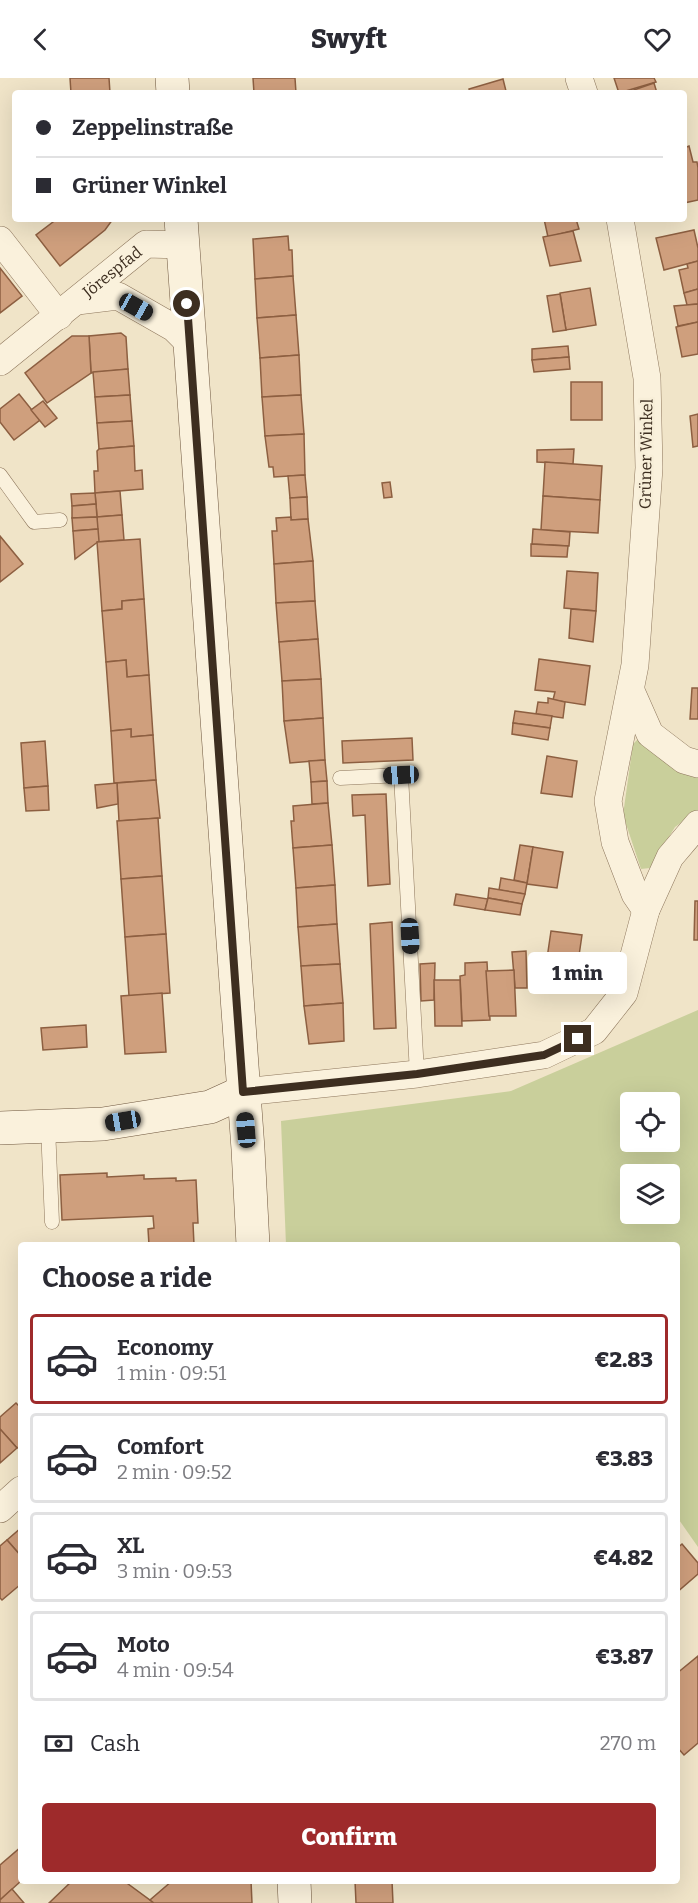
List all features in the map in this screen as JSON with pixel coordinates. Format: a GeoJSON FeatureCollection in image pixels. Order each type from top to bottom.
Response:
{"type":"FeatureCollection","features":[{"type":"Feature","properties":{"kind":"street","name":"Grüner Winkel"},"geometry":{"type":"LineString","coordinates":[[621,222],[645,366],[649,468],[635,665],[608,801],[615,842],[635,894],[646,910]]}},
{"type":"Feature","properties":{"kind":"street"},"geometry":{"type":"LineString","coordinates":[[182,232],[253,1242]]}},
{"type":"Feature","properties":{"kind":"street","name":"Jörespfad"},"geometry":{"type":"LineString","coordinates":[[0,362],[146,244],[182,232]]}},
{"type":"Feature","properties":{"kind":"street"},"geometry":{"type":"LineString","coordinates":[[0,240],[68,308]]}},
{"type":"Feature","properties":{"kind":"street","name":"Jörespfad"},"geometry":{"type":"LineString","coordinates":[[68,308],[118,296],[174,328],[190,344]]}},
{"type":"Feature","properties":{"kind":"street"},"geometry":{"type":"LineString","coordinates":[[631,691],[651,734],[684,760],[698,764]]}},
{"type":"Feature","properties":{"kind":"street"},"geometry":{"type":"LineString","coordinates":[[0,1128],[103,1124],[210,1107],[243,1092],[417,1074],[544,1055],[594,1031],[624,993],[646,910],[670,857],[698,824]]}},
{"type":"Feature","properties":{"kind":"street"},"geometry":{"type":"LineString","coordinates":[[0,1509],[18,1493]]}},
{"type":"Feature","properties":{"kind":"street"},"geometry":{"type":"LineString","coordinates":[[294,1884],[295,1903]]}},
{"type":"Feature","properties":{"kind":"lane"},"geometry":{"type":"LineString","coordinates":[[0,475],[34,522],[60,520]]}},
{"type":"Feature","properties":{"kind":"lane"},"geometry":{"type":"LineString","coordinates":[[340,778],[401,775],[417,1074]]}},
{"type":"Feature","properties":{"kind":"lane"},"geometry":{"type":"LineString","coordinates":[[48,1127],[52,1222]]}},
{"type":"Feature","properties":{"kind":"green space"},"geometry":{"type":"Polygon","coordinates":[[[638,739],[698,777],[698,811],[675,827],[650,868],[641,869],[623,815],[633,744],[638,739]]]}},
{"type":"Feature","properties":{"kind":"green space"},"geometry":{"type":"Polygon","coordinates":[[[698,1010],[698,1547],[680,1521],[680,1242],[286,1242],[281,1121],[511,1091],[698,1010]]]}},
{"type":"Feature","properties":{"kind":"building"},"geometry":{"type":"Polygon","coordinates":[[[70,78],[109,78],[110,90],[71,90],[70,78]]]}},
{"type":"Feature","properties":{"kind":"building"},"geometry":{"type":"Polygon","coordinates":[[[253,78],[295,78],[296,90],[254,90],[253,78]]]}},
{"type":"Feature","properties":{"kind":"building"},"geometry":{"type":"Polygon","coordinates":[[[614,78],[654,78],[656,82],[629,90],[618,90],[614,78]]]}},
{"type":"Feature","properties":{"kind":"building"},"geometry":{"type":"Polygon","coordinates":[[[503,79],[506,90],[469,90],[503,79]]]}},
{"type":"Feature","properties":{"kind":"building"},"geometry":{"type":"Polygon","coordinates":[[[654,83],[656,90],[634,90],[654,83]]]}},
{"type":"Feature","properties":{"kind":"building"},"geometry":{"type":"Polygon","coordinates":[[[689,146],[693,162],[697,162],[698,200],[687,202],[687,147],[689,146]]]}},
{"type":"Feature","properties":{"kind":"building"},"geometry":{"type":"Polygon","coordinates":[[[53,222],[111,222],[105,230],[60,266],[36,235],[53,222]]]}},
{"type":"Feature","properties":{"kind":"building"},"geometry":{"type":"Polygon","coordinates":[[[545,222],[577,222],[579,229],[548,237],[545,222]]]}},
{"type":"Feature","properties":{"kind":"building"},"geometry":{"type":"Polygon","coordinates":[[[694,230],[698,261],[664,270],[656,238],[694,230]]]}},
{"type":"Feature","properties":{"kind":"building"},"geometry":{"type":"Polygon","coordinates":[[[573,231],[581,261],[550,266],[543,237],[573,231]]]}},
{"type":"Feature","properties":{"kind":"building"},"geometry":{"type":"Polygon","coordinates":[[[288,236],[289,250],[292,250],[293,276],[255,279],[253,239],[288,236]]]}},
{"type":"Feature","properties":{"kind":"building"},"geometry":{"type":"Polygon","coordinates":[[[698,261],[698,289],[684,293],[679,270],[688,268],[687,264],[698,261]]]}},
{"type":"Feature","properties":{"kind":"building"},"geometry":{"type":"Polygon","coordinates":[[[0,268],[22,296],[0,313],[0,268]]]}},
{"type":"Feature","properties":{"kind":"building"},"geometry":{"type":"Polygon","coordinates":[[[293,276],[296,315],[257,318],[255,279],[293,276]]]}},
{"type":"Feature","properties":{"kind":"building"},"geometry":{"type":"Polygon","coordinates":[[[590,288],[596,325],[566,330],[560,293],[590,288]]]}},
{"type":"Feature","properties":{"kind":"building"},"geometry":{"type":"Polygon","coordinates":[[[698,289],[698,304],[687,305],[684,293],[698,289]]]}},
{"type":"Feature","properties":{"kind":"building"},"geometry":{"type":"Polygon","coordinates":[[[560,294],[566,330],[553,332],[547,296],[560,294]]]}},
{"type":"Feature","properties":{"kind":"building"},"geometry":{"type":"Polygon","coordinates":[[[698,304],[698,322],[678,326],[674,306],[698,304]]]}},
{"type":"Feature","properties":{"kind":"building"},"geometry":{"type":"Polygon","coordinates":[[[296,315],[299,355],[260,358],[257,318],[296,315]]]}},
{"type":"Feature","properties":{"kind":"building"},"geometry":{"type":"Polygon","coordinates":[[[698,322],[698,354],[682,357],[676,327],[698,322]]]}},
{"type":"Feature","properties":{"kind":"building"},"geometry":{"type":"Polygon","coordinates":[[[121,333],[126,337],[128,369],[91,373],[89,336],[121,333]]]}},
{"type":"Feature","properties":{"kind":"building"},"geometry":{"type":"Polygon","coordinates":[[[72,336],[89,336],[91,373],[47,403],[25,373],[72,336]]]}},
{"type":"Feature","properties":{"kind":"building"},"geometry":{"type":"Polygon","coordinates":[[[568,346],[569,357],[532,360],[532,349],[568,346]]]}},
{"type":"Feature","properties":{"kind":"building"},"geometry":{"type":"Polygon","coordinates":[[[299,355],[301,395],[262,397],[260,358],[299,355]]]}},
{"type":"Feature","properties":{"kind":"building"},"geometry":{"type":"Polygon","coordinates":[[[569,357],[570,369],[534,372],[532,360],[569,357]]]}},
{"type":"Feature","properties":{"kind":"building"},"geometry":{"type":"Polygon","coordinates":[[[128,369],[130,395],[95,397],[93,372],[128,369]]]}},
{"type":"Feature","properties":{"kind":"building"},"geometry":{"type":"Polygon","coordinates":[[[571,382],[602,382],[602,420],[571,420],[571,382]]]}},
{"type":"Feature","properties":{"kind":"building"},"geometry":{"type":"Polygon","coordinates":[[[19,394],[40,420],[14,440],[0,422],[0,409],[19,394]]]}},
{"type":"Feature","properties":{"kind":"building"},"geometry":{"type":"Polygon","coordinates":[[[130,395],[132,421],[97,423],[95,397],[130,395]]]}},
{"type":"Feature","properties":{"kind":"building"},"geometry":{"type":"Polygon","coordinates":[[[301,395],[304,434],[265,436],[262,397],[301,395]]]}},
{"type":"Feature","properties":{"kind":"building"},"geometry":{"type":"Polygon","coordinates":[[[43,401],[57,418],[45,427],[31,410],[43,401]]]}},
{"type":"Feature","properties":{"kind":"building"},"geometry":{"type":"Polygon","coordinates":[[[698,414],[698,446],[693,447],[690,416],[698,414]]]}},
{"type":"Feature","properties":{"kind":"building"},"geometry":{"type":"Polygon","coordinates":[[[132,421],[134,446],[99,449],[97,423],[132,421]]]}},
{"type":"Feature","properties":{"kind":"building"},"geometry":{"type":"Polygon","coordinates":[[[304,434],[305,475],[274,477],[273,467],[269,467],[265,436],[304,434]]]}},
{"type":"Feature","properties":{"kind":"building"},"geometry":{"type":"Polygon","coordinates":[[[134,446],[135,471],[142,470],[143,489],[95,493],[94,471],[98,471],[97,451],[134,446]]]}},
{"type":"Feature","properties":{"kind":"building"},"geometry":{"type":"Polygon","coordinates":[[[574,449],[573,464],[537,462],[537,450],[574,449]]]}},
{"type":"Feature","properties":{"kind":"building"},"geometry":{"type":"Polygon","coordinates":[[[545,462],[602,466],[600,500],[543,496],[545,462]]]}},
{"type":"Feature","properties":{"kind":"building"},"geometry":{"type":"Polygon","coordinates":[[[305,475],[307,497],[290,498],[288,476],[305,475]]]}},
{"type":"Feature","properties":{"kind":"building"},"geometry":{"type":"Polygon","coordinates":[[[390,482],[392,497],[384,498],[382,483],[390,482]]]}},
{"type":"Feature","properties":{"kind":"building"},"geometry":{"type":"Polygon","coordinates":[[[120,491],[122,515],[97,517],[95,493],[120,491]]]}},
{"type":"Feature","properties":{"kind":"building"},"geometry":{"type":"Polygon","coordinates":[[[95,493],[96,504],[72,506],[71,494],[95,493]]]}},
{"type":"Feature","properties":{"kind":"building"},"geometry":{"type":"Polygon","coordinates":[[[543,496],[600,500],[598,533],[541,530],[543,496]]]}},
{"type":"Feature","properties":{"kind":"building"},"geometry":{"type":"Polygon","coordinates":[[[307,497],[308,519],[291,520],[290,498],[307,497]]]}},
{"type":"Feature","properties":{"kind":"building"},"geometry":{"type":"Polygon","coordinates":[[[96,504],[97,517],[72,518],[72,506],[96,504]]]}},
{"type":"Feature","properties":{"kind":"building"},"geometry":{"type":"Polygon","coordinates":[[[122,515],[124,540],[97,542],[97,517],[122,515]]]}},
{"type":"Feature","properties":{"kind":"building"},"geometry":{"type":"Polygon","coordinates":[[[97,517],[98,529],[73,531],[72,518],[97,517]]]}},
{"type":"Feature","properties":{"kind":"building"},"geometry":{"type":"Polygon","coordinates":[[[291,517],[291,520],[308,519],[313,561],[274,564],[272,531],[277,531],[276,518],[291,517]]]}},
{"type":"Feature","properties":{"kind":"building"},"geometry":{"type":"Polygon","coordinates":[[[98,529],[99,541],[75,559],[73,531],[98,529]]]}},
{"type":"Feature","properties":{"kind":"building"},"geometry":{"type":"Polygon","coordinates":[[[533,529],[570,532],[569,546],[532,544],[533,529]]]}},
{"type":"Feature","properties":{"kind":"building"},"geometry":{"type":"Polygon","coordinates":[[[0,536],[23,564],[0,582],[0,536]]]}},
{"type":"Feature","properties":{"kind":"building"},"geometry":{"type":"Polygon","coordinates":[[[140,539],[144,599],[122,601],[122,609],[102,611],[97,542],[140,539]]]}},
{"type":"Feature","properties":{"kind":"building"},"geometry":{"type":"Polygon","coordinates":[[[531,544],[568,546],[567,557],[531,556],[531,544]]]}},
{"type":"Feature","properties":{"kind":"building"},"geometry":{"type":"Polygon","coordinates":[[[313,561],[315,601],[276,603],[274,564],[313,561]]]}},
{"type":"Feature","properties":{"kind":"building"},"geometry":{"type":"Polygon","coordinates":[[[567,571],[598,573],[596,611],[564,608],[567,571]]]}},
{"type":"Feature","properties":{"kind":"building"},"geometry":{"type":"Polygon","coordinates":[[[144,599],[149,675],[127,677],[126,660],[106,662],[102,611],[122,609],[122,601],[144,599]]]}},
{"type":"Feature","properties":{"kind":"building"},"geometry":{"type":"Polygon","coordinates":[[[315,601],[318,639],[279,642],[276,603],[315,601]]]}},
{"type":"Feature","properties":{"kind":"building"},"geometry":{"type":"Polygon","coordinates":[[[571,609],[596,611],[593,642],[569,638],[571,609]]]}},
{"type":"Feature","properties":{"kind":"building"},"geometry":{"type":"Polygon","coordinates":[[[318,639],[321,679],[282,681],[279,642],[318,639]]]}},
{"type":"Feature","properties":{"kind":"building"},"geometry":{"type":"Polygon","coordinates":[[[539,659],[590,666],[585,705],[553,700],[555,692],[535,690],[539,659]]]}},
{"type":"Feature","properties":{"kind":"building"},"geometry":{"type":"Polygon","coordinates":[[[126,660],[127,677],[149,675],[153,735],[131,737],[131,729],[111,731],[106,662],[126,660]]]}},
{"type":"Feature","properties":{"kind":"building"},"geometry":{"type":"Polygon","coordinates":[[[321,679],[323,718],[284,721],[282,681],[321,679]]]}},
{"type":"Feature","properties":{"kind":"building"},"geometry":{"type":"Polygon","coordinates":[[[692,688],[698,688],[698,719],[690,719],[692,688]]]}},
{"type":"Feature","properties":{"kind":"building"},"geometry":{"type":"Polygon","coordinates":[[[548,698],[565,702],[563,718],[536,714],[538,702],[548,703],[548,698]]]}},
{"type":"Feature","properties":{"kind":"building"},"geometry":{"type":"Polygon","coordinates":[[[515,711],[552,716],[550,728],[513,723],[515,711]]]}},
{"type":"Feature","properties":{"kind":"building"},"geometry":{"type":"Polygon","coordinates":[[[323,718],[325,760],[290,763],[284,721],[323,718]]]}},
{"type":"Feature","properties":{"kind":"building"},"geometry":{"type":"Polygon","coordinates":[[[513,723],[550,728],[548,740],[512,734],[513,723]]]}},
{"type":"Feature","properties":{"kind":"building"},"geometry":{"type":"Polygon","coordinates":[[[131,729],[131,737],[153,735],[156,780],[114,783],[111,731],[131,729]]]}},
{"type":"Feature","properties":{"kind":"building"},"geometry":{"type":"Polygon","coordinates":[[[412,738],[413,760],[343,763],[342,741],[412,738]]]}},
{"type":"Feature","properties":{"kind":"building"},"geometry":{"type":"Polygon","coordinates":[[[45,741],[48,786],[24,788],[21,743],[45,741]]]}},
{"type":"Feature","properties":{"kind":"building"},"geometry":{"type":"Polygon","coordinates":[[[547,756],[577,761],[572,797],[541,793],[547,756]]]}},
{"type":"Feature","properties":{"kind":"building"},"geometry":{"type":"Polygon","coordinates":[[[325,760],[327,781],[311,782],[309,761],[325,760]]]}},
{"type":"Feature","properties":{"kind":"building"},"geometry":{"type":"Polygon","coordinates":[[[156,780],[160,818],[119,821],[117,783],[156,780]]]}},
{"type":"Feature","properties":{"kind":"building"},"geometry":{"type":"Polygon","coordinates":[[[327,781],[328,803],[312,804],[311,782],[327,781]]]}},
{"type":"Feature","properties":{"kind":"building"},"geometry":{"type":"Polygon","coordinates":[[[117,783],[118,804],[97,808],[95,785],[117,783]]]}},
{"type":"Feature","properties":{"kind":"building"},"geometry":{"type":"Polygon","coordinates":[[[48,786],[49,810],[26,811],[24,788],[48,786]]]}},
{"type":"Feature","properties":{"kind":"building"},"geometry":{"type":"Polygon","coordinates":[[[386,794],[390,884],[368,886],[365,815],[353,816],[352,795],[386,794]]]}},
{"type":"Feature","properties":{"kind":"building"},"geometry":{"type":"Polygon","coordinates":[[[328,803],[332,845],[293,848],[291,821],[294,821],[293,806],[328,803]]]}},
{"type":"Feature","properties":{"kind":"building"},"geometry":{"type":"Polygon","coordinates":[[[158,818],[162,876],[121,879],[117,821],[158,818]]]}},
{"type":"Feature","properties":{"kind":"building"},"geometry":{"type":"Polygon","coordinates":[[[332,845],[335,885],[296,888],[293,848],[332,845]]]}},
{"type":"Feature","properties":{"kind":"building"},"geometry":{"type":"Polygon","coordinates":[[[520,845],[533,847],[527,883],[514,880],[520,845]]]}},
{"type":"Feature","properties":{"kind":"building"},"geometry":{"type":"Polygon","coordinates":[[[533,847],[563,852],[557,888],[527,884],[533,847]]]}},
{"type":"Feature","properties":{"kind":"building"},"geometry":{"type":"Polygon","coordinates":[[[162,876],[166,934],[125,937],[121,879],[162,876]]]}},
{"type":"Feature","properties":{"kind":"building"},"geometry":{"type":"Polygon","coordinates":[[[501,878],[527,883],[525,894],[499,890],[501,878]]]}},
{"type":"Feature","properties":{"kind":"building"},"geometry":{"type":"Polygon","coordinates":[[[335,885],[337,924],[298,927],[296,888],[335,885]]]}},
{"type":"Feature","properties":{"kind":"building"},"geometry":{"type":"Polygon","coordinates":[[[489,888],[525,894],[522,904],[488,898],[489,888]]]}},
{"type":"Feature","properties":{"kind":"building"},"geometry":{"type":"Polygon","coordinates":[[[456,894],[488,899],[485,910],[454,905],[456,894]]]}},
{"type":"Feature","properties":{"kind":"building"},"geometry":{"type":"Polygon","coordinates":[[[488,898],[522,904],[520,915],[485,910],[488,898]]]}},
{"type":"Feature","properties":{"kind":"building"},"geometry":{"type":"Polygon","coordinates":[[[695,901],[698,901],[698,940],[694,940],[695,901]]]}},
{"type":"Feature","properties":{"kind":"building"},"geometry":{"type":"Polygon","coordinates":[[[392,922],[396,1028],[374,1029],[370,924],[392,922]]]}},
{"type":"Feature","properties":{"kind":"building"},"geometry":{"type":"Polygon","coordinates":[[[337,924],[340,964],[301,966],[298,927],[337,924]]]}},
{"type":"Feature","properties":{"kind":"building"},"geometry":{"type":"Polygon","coordinates":[[[551,931],[582,935],[576,976],[545,972],[551,931]]]}},
{"type":"Feature","properties":{"kind":"building"},"geometry":{"type":"Polygon","coordinates":[[[166,934],[170,993],[129,996],[125,937],[166,934]]]}},
{"type":"Feature","properties":{"kind":"building"},"geometry":{"type":"Polygon","coordinates":[[[526,951],[527,988],[515,988],[512,952],[526,951]]]}},
{"type":"Feature","properties":{"kind":"building"},"geometry":{"type":"Polygon","coordinates":[[[487,962],[490,1020],[462,1021],[460,976],[465,975],[465,963],[487,962]]]}},
{"type":"Feature","properties":{"kind":"building"},"geometry":{"type":"Polygon","coordinates":[[[435,963],[434,1000],[421,1001],[420,964],[435,963]]]}},
{"type":"Feature","properties":{"kind":"building"},"geometry":{"type":"Polygon","coordinates":[[[340,964],[343,1003],[304,1006],[301,966],[340,964]]]}},
{"type":"Feature","properties":{"kind":"building"},"geometry":{"type":"Polygon","coordinates":[[[514,970],[516,1016],[489,1016],[486,971],[514,970]]]}},
{"type":"Feature","properties":{"kind":"building"},"geometry":{"type":"Polygon","coordinates":[[[434,980],[460,980],[462,1026],[435,1026],[434,980]]]}},
{"type":"Feature","properties":{"kind":"building"},"geometry":{"type":"Polygon","coordinates":[[[162,993],[166,1052],[125,1054],[121,996],[162,993]]]}},
{"type":"Feature","properties":{"kind":"building"},"geometry":{"type":"Polygon","coordinates":[[[343,1003],[344,1041],[309,1044],[304,1006],[343,1003]]]}},
{"type":"Feature","properties":{"kind":"building"},"geometry":{"type":"Polygon","coordinates":[[[86,1025],[87,1047],[43,1050],[41,1028],[86,1025]]]}},
{"type":"Feature","properties":{"kind":"building"},"geometry":{"type":"Polygon","coordinates":[[[107,1173],[107,1177],[144,1175],[144,1179],[196,1180],[198,1223],[193,1223],[194,1242],[149,1242],[148,1229],[154,1228],[153,1216],[62,1220],[60,1175],[107,1173]]]}},
{"type":"Feature","properties":{"kind":"building"},"geometry":{"type":"Polygon","coordinates":[[[16,1403],[18,1405],[17,1448],[0,1429],[0,1417],[16,1403]]]}},
{"type":"Feature","properties":{"kind":"building"},"geometry":{"type":"Polygon","coordinates":[[[0,1429],[17,1448],[0,1463],[0,1429]]]}},
{"type":"Feature","properties":{"kind":"building"},"geometry":{"type":"Polygon","coordinates":[[[18,1531],[18,1553],[7,1540],[18,1531]]]}},
{"type":"Feature","properties":{"kind":"building"},"geometry":{"type":"Polygon","coordinates":[[[7,1540],[18,1553],[18,1587],[2,1600],[0,1598],[0,1546],[7,1540]]]}},
{"type":"Feature","properties":{"kind":"building"},"geometry":{"type":"Polygon","coordinates":[[[682,1544],[698,1563],[698,1574],[680,1590],[680,1546],[682,1544]]]}},
{"type":"Feature","properties":{"kind":"building"},"geometry":{"type":"Polygon","coordinates":[[[698,1656],[698,1743],[684,1755],[680,1750],[680,1671],[698,1656]]]}},
{"type":"Feature","properties":{"kind":"building"},"geometry":{"type":"Polygon","coordinates":[[[18,1850],[18,1884],[0,1900],[0,1865],[18,1850]]]}},
{"type":"Feature","properties":{"kind":"building"},"geometry":{"type":"Polygon","coordinates":[[[69,1884],[128,1884],[154,1903],[49,1903],[69,1884]]]}},
{"type":"Feature","properties":{"kind":"building"},"geometry":{"type":"Polygon","coordinates":[[[169,1884],[251,1884],[252,1903],[154,1903],[150,1900],[169,1884]]]}},
{"type":"Feature","properties":{"kind":"building"},"geometry":{"type":"Polygon","coordinates":[[[355,1884],[392,1884],[393,1903],[356,1903],[355,1884]]]}},
{"type":"Feature","properties":{"kind":"building"},"geometry":{"type":"Polygon","coordinates":[[[12,1889],[24,1903],[0,1903],[0,1900],[12,1889]]]}},
{"type":"Feature","properties":{"kind":"route"},"geometry":{"type":"LineString","coordinates":[[187,304],[243,1092],[417,1074],[544,1055],[578,1039]]}}]}
